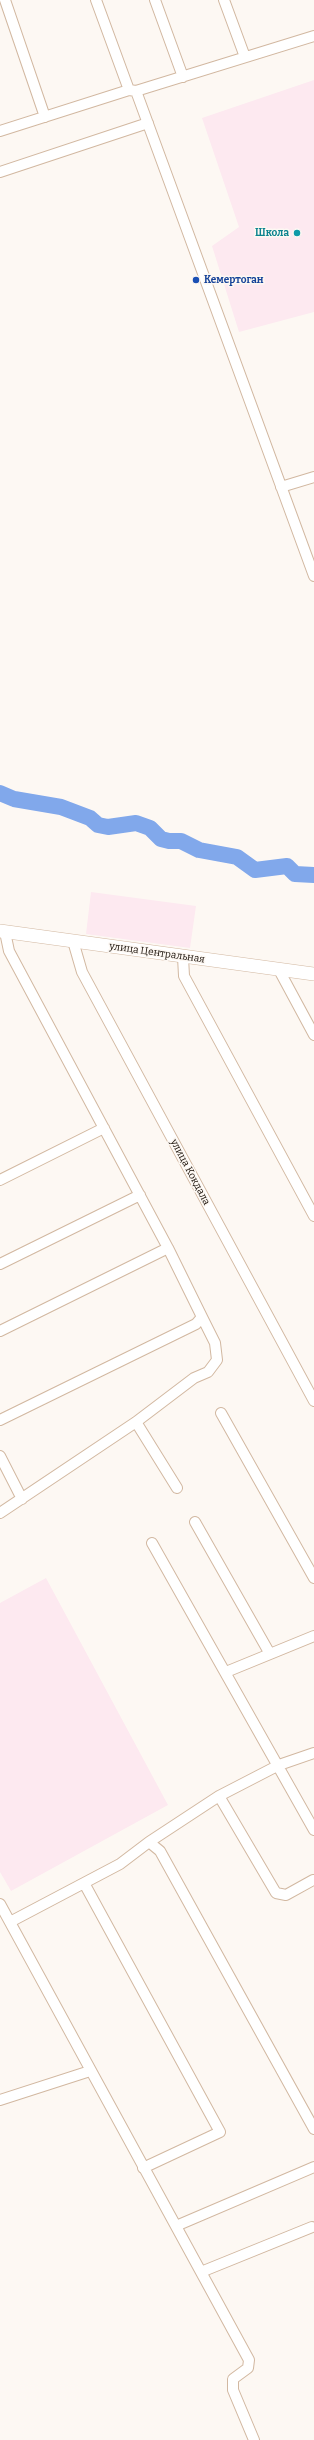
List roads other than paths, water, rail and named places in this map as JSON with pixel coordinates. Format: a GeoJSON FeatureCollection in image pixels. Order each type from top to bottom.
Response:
{"type":"FeatureCollection","features":[{"type":"Feature","properties":{"kind":"main road","name":"улица Центральная"},"geometry":{"type":"LineString","coordinates":[[3,931],[314,974]]}},
{"type":"Feature","properties":{"kind":"street"},"geometry":{"type":"LineString","coordinates":[[5,0],[46,117]]}},
{"type":"Feature","properties":{"kind":"street"},"geometry":{"type":"LineString","coordinates":[[96,0],[132,90],[148,123],[314,576]]}},
{"type":"Feature","properties":{"kind":"street"},"geometry":{"type":"LineString","coordinates":[[155,0],[182,77]]}},
{"type":"Feature","properties":{"kind":"street"},"geometry":{"type":"LineString","coordinates":[[224,0],[245,57]]}},
{"type":"Feature","properties":{"kind":"street"},"geometry":{"type":"LineString","coordinates":[[0,131],[314,36]]}},
{"type":"Feature","properties":{"kind":"street"},"geometry":{"type":"LineString","coordinates":[[0,172],[148,123]]}},
{"type":"Feature","properties":{"kind":"street"},"geometry":{"type":"LineString","coordinates":[[281,486],[314,477]]}},
{"type":"Feature","properties":{"kind":"street"},"geometry":{"type":"LineString","coordinates":[[0,1513],[136,1422],[194,1378],[208,1372],[217,1360],[215,1343],[168,1248],[9,951],[3,931]]}},
{"type":"Feature","properties":{"kind":"street","name":"улица Кокдала"},"geometry":{"type":"LineString","coordinates":[[72,941],[82,972],[314,1401]]}},
{"type":"Feature","properties":{"kind":"street"},"geometry":{"type":"LineString","coordinates":[[183,957],[184,976],[314,1216]]}},
{"type":"Feature","properties":{"kind":"street"},"geometry":{"type":"LineString","coordinates":[[279,970],[314,1035]]}},
{"type":"Feature","properties":{"kind":"street"},"geometry":{"type":"LineString","coordinates":[[0,1180],[104,1128]]}},
{"type":"Feature","properties":{"kind":"street"},"geometry":{"type":"LineString","coordinates":[[0,1264],[140,1195]]}},
{"type":"Feature","properties":{"kind":"street"},"geometry":{"type":"LineString","coordinates":[[0,1331],[168,1248]]}},
{"type":"Feature","properties":{"kind":"street"},"geometry":{"type":"LineString","coordinates":[[0,1420],[196,1324],[202,1317]]}},
{"type":"Feature","properties":{"kind":"street"},"geometry":{"type":"LineString","coordinates":[[221,1413],[314,1578]]}},
{"type":"Feature","properties":{"kind":"street"},"geometry":{"type":"LineString","coordinates":[[136,1422],[178,1488]]}},
{"type":"Feature","properties":{"kind":"street"},"geometry":{"type":"LineString","coordinates":[[0,1456],[22,1499]]}},
{"type":"Feature","properties":{"kind":"street"},"geometry":{"type":"LineString","coordinates":[[195,1522],[270,1654]]}},
{"type":"Feature","properties":{"kind":"street"},"geometry":{"type":"LineString","coordinates":[[152,1543],[279,1765],[314,1830]]}},
{"type":"Feature","properties":{"kind":"street"},"geometry":{"type":"LineString","coordinates":[[226,1672],[314,1636]]}},
{"type":"Feature","properties":{"kind":"street"},"geometry":{"type":"LineString","coordinates":[[10,1922],[120,1864],[149,1842],[219,1796],[279,1765],[314,1753]]}},
{"type":"Feature","properties":{"kind":"street"},"geometry":{"type":"LineString","coordinates":[[219,1796],[276,1893],[286,1895],[313,1880]]}},
{"type":"Feature","properties":{"kind":"street"},"geometry":{"type":"LineString","coordinates":[[149,1842],[160,1851],[314,2129]]}},
{"type":"Feature","properties":{"kind":"street"},"geometry":{"type":"LineString","coordinates":[[84,1883],[220,2132],[143,2168]]}},
{"type":"Feature","properties":{"kind":"street"},"geometry":{"type":"LineString","coordinates":[[0,1904],[249,2360],[248,2368],[233,2379],[233,2390],[254,2440]]}},
{"type":"Feature","properties":{"kind":"street"},"geometry":{"type":"LineString","coordinates":[[0,2100],[90,2071]]}},
{"type":"Feature","properties":{"kind":"street"},"geometry":{"type":"LineString","coordinates":[[176,2226],[314,2167]]}},
{"type":"Feature","properties":{"kind":"street"},"geometry":{"type":"LineString","coordinates":[[201,2272],[312,2227]]}},
{"type":"Feature","properties":{"kind":"waterway"},"geometry":{"type":"LineString","coordinates":[[0,793],[14,799],[61,807],[90,818],[98,825],[108,827],[136,823],[150,828],[161,839],[181,841],[199,850],[237,857],[255,870],[287,866],[295,874],[314,875]]}},
{"type":"Feature","properties":{"kind":"place","name":"Школа"},"geometry":{"type":"Point","coordinates":[297,233]}},
{"type":"Feature","properties":{"kind":"place","name":"Кемертоган"},"geometry":{"type":"Point","coordinates":[196,280]}}]}
